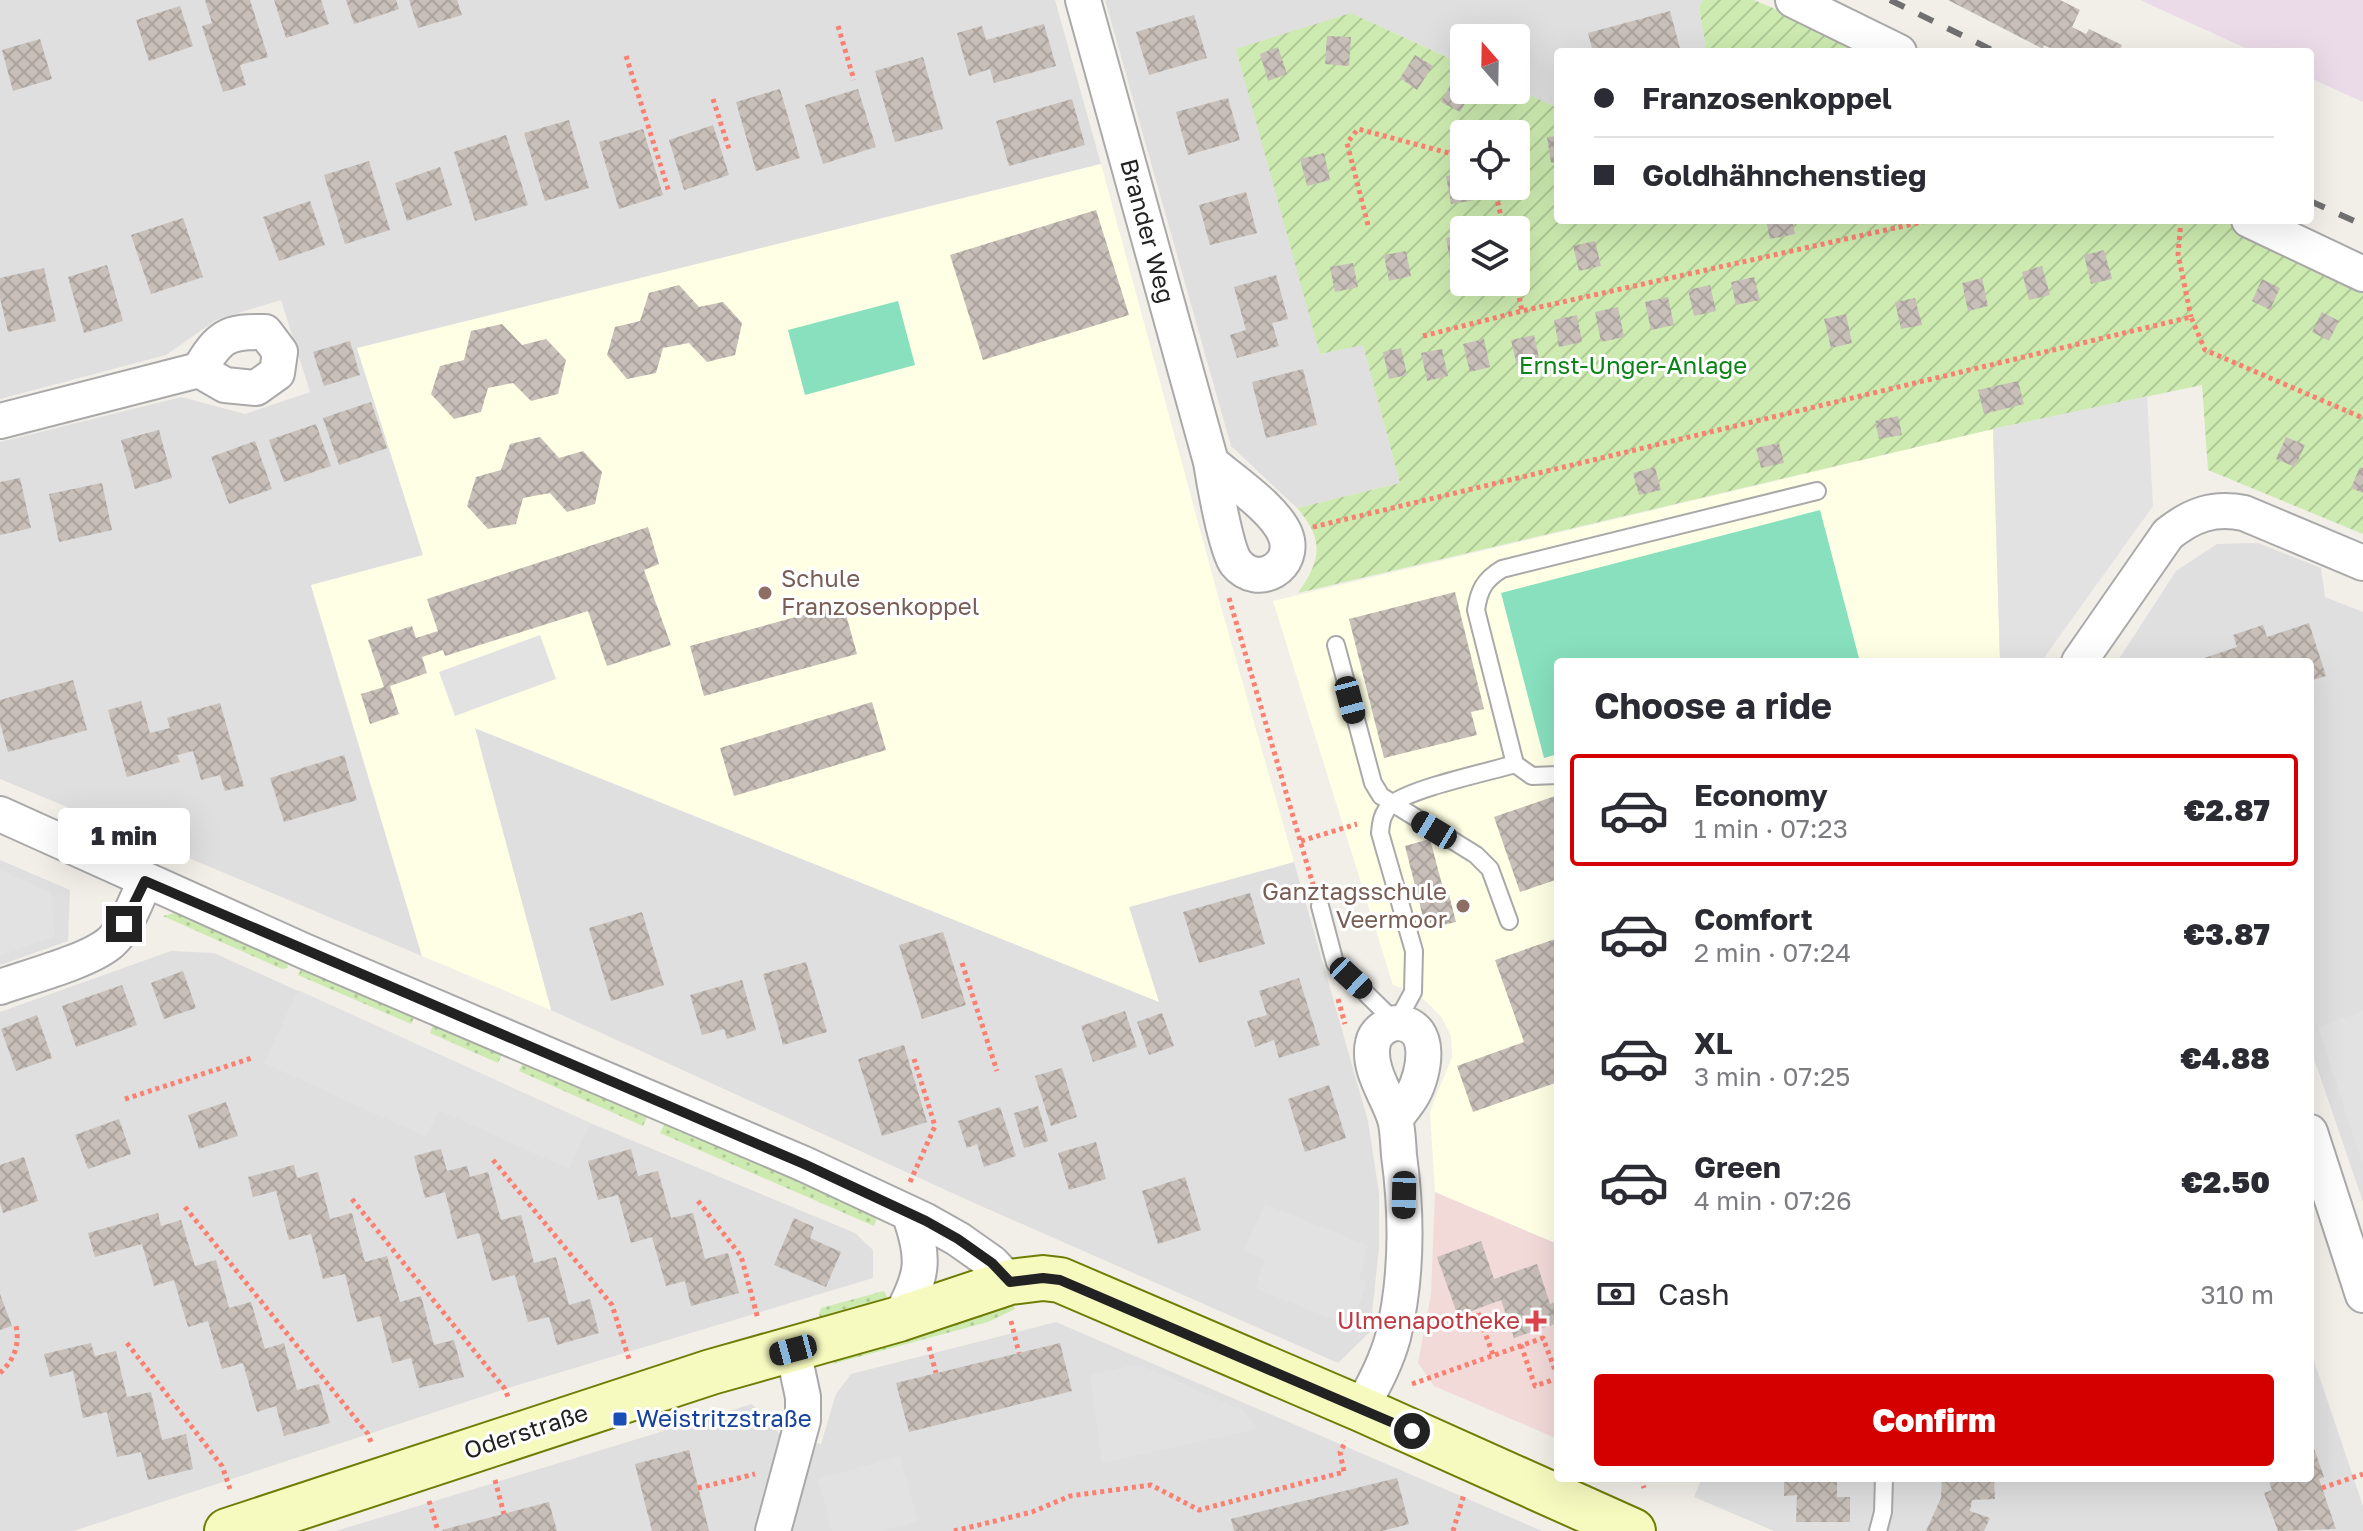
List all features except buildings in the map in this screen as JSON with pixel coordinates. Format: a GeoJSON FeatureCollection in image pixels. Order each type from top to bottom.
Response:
{"type":"FeatureCollection","features":[{"type":"Feature","properties":{"kind":"street","name":"Brander Weg"},"geometry":{"type":"LineString","coordinates":[[1083,0],[1211,462],[1216,497],[1235,562]]}},
{"type":"Feature","properties":{"kind":"street"},"geometry":{"type":"LineString","coordinates":[[1793,0],[1891,48]]}},
{"type":"Feature","properties":{"kind":"street"},"geometry":{"type":"LineString","coordinates":[[2257,224],[2363,274]]}},
{"type":"Feature","properties":{"kind":"street"},"geometry":{"type":"LineString","coordinates":[[0,421],[199,370]]}},
{"type":"Feature","properties":{"kind":"street"},"geometry":{"type":"LineString","coordinates":[[1211,462],[1271,514],[1285,533],[1289,551],[1282,567],[1266,575],[1251,574],[1235,562]]}},
{"type":"Feature","properties":{"kind":"street"},"geometry":{"type":"LineString","coordinates":[[2082,658],[2168,534],[2185,520],[2208,512],[2226,510],[2244,513],[2363,563]]}},
{"type":"Feature","properties":{"kind":"street"},"geometry":{"type":"LineString","coordinates":[[0,814],[145,881],[804,1164],[909,1199],[992,1263],[1011,1302]]}},
{"type":"Feature","properties":{"kind":"street"},"geometry":{"type":"LineString","coordinates":[[0,987],[95,952],[112,941],[133,909],[145,881]]}},
{"type":"Feature","properties":{"kind":"street"},"geometry":{"type":"LineString","coordinates":[[1354,1423],[1384,1365],[1398,1307],[1404,1195],[1395,1119],[1382,1090],[1373,1043],[1381,1029],[1396,1023]]}},
{"type":"Feature","properties":{"kind":"street"},"geometry":{"type":"LineString","coordinates":[[2314,1144],[2363,1295]]}},
{"type":"Feature","properties":{"kind":"street"},"geometry":{"type":"LineString","coordinates":[[909,1199],[918,1238],[919,1273],[914,1331]]}},
{"type":"Feature","properties":{"kind":"street","name":"Oderstraße"},"geometry":{"type":"LineString","coordinates":[[230,1520],[793,1350],[914,1331],[1011,1302],[1043,1278],[1060,1280],[1354,1423],[1633,1531]]}},
{"type":"Feature","properties":{"kind":"street"},"geometry":{"type":"LineString","coordinates":[[773,1531],[803,1420],[803,1397],[793,1350]]}},
{"type":"Feature","properties":{"kind":"lane"},"geometry":{"type":"LineString","coordinates":[[1554,775],[1532,776],[1515,764],[1476,610],[1479,592],[1488,578],[1502,569],[1817,491]]}},
{"type":"Feature","properties":{"kind":"lane"},"geometry":{"type":"LineString","coordinates":[[1320,906],[1335,963],[1396,1023],[1413,992],[1414,951],[1380,833],[1386,810],[1373,783],[1336,645]]}},
{"type":"Feature","properties":{"kind":"lane"},"geometry":{"type":"LineString","coordinates":[[1386,810],[1412,794],[1515,764]]}},
{"type":"Feature","properties":{"kind":"lane"},"geometry":{"type":"LineString","coordinates":[[1386,810],[1483,862],[1490,869],[1509,921]]}},
{"type":"Feature","properties":{"kind":"lane"},"geometry":{"type":"LineString","coordinates":[[1878,1531],[1883,1512],[1884,1482]]}},
{"type":"Feature","properties":{"kind":"path"},"geometry":{"type":"LineString","coordinates":[[838,26],[854,80]]}},
{"type":"Feature","properties":{"kind":"path"},"geometry":{"type":"LineString","coordinates":[[626,56],[669,192]]}},
{"type":"Feature","properties":{"kind":"path"},"geometry":{"type":"LineString","coordinates":[[713,99],[729,149]]}},
{"type":"Feature","properties":{"kind":"path"},"geometry":{"type":"LineString","coordinates":[[1368,225],[1347,143],[1358,129],[1450,153]]}},
{"type":"Feature","properties":{"kind":"path"},"geometry":{"type":"LineString","coordinates":[[1423,336],[1899,224]]}},
{"type":"Feature","properties":{"kind":"path"},"geometry":{"type":"LineString","coordinates":[[2181,224],[2178,254],[2191,317],[2205,350],[2363,418]]}},
{"type":"Feature","properties":{"kind":"path"},"geometry":{"type":"LineString","coordinates":[[1519,296],[1522,311]]}},
{"type":"Feature","properties":{"kind":"path"},"geometry":{"type":"LineString","coordinates":[[1285,533],[2191,317]]}},
{"type":"Feature","properties":{"kind":"path"},"geometry":{"type":"LineString","coordinates":[[1235,562],[1229,600],[1320,906]]}},
{"type":"Feature","properties":{"kind":"path"},"geometry":{"type":"LineString","coordinates":[[1301,841],[1386,810]]}},
{"type":"Feature","properties":{"kind":"path"},"geometry":{"type":"LineString","coordinates":[[962,963],[997,1071]]}},
{"type":"Feature","properties":{"kind":"path"},"geometry":{"type":"LineString","coordinates":[[125,1099],[252,1058]]}},
{"type":"Feature","properties":{"kind":"path"},"geometry":{"type":"LineString","coordinates":[[909,1199],[935,1126],[914,1059]]}},
{"type":"Feature","properties":{"kind":"path"},"geometry":{"type":"LineString","coordinates":[[493,1160],[612,1305],[629,1359]]}},
{"type":"Feature","properties":{"kind":"path"},"geometry":{"type":"LineString","coordinates":[[352,1199],[505,1389],[508,1397]]}},
{"type":"Feature","properties":{"kind":"path"},"geometry":{"type":"LineString","coordinates":[[698,1201],[741,1256],[758,1319]]}},
{"type":"Feature","properties":{"kind":"path"},"geometry":{"type":"LineString","coordinates":[[185,1207],[368,1434],[371,1442]]}},
{"type":"Feature","properties":{"kind":"path"},"geometry":{"type":"LineString","coordinates":[[1011,1302],[1019,1353]]}},
{"type":"Feature","properties":{"kind":"path"},"geometry":{"type":"LineString","coordinates":[[1478,1313],[1493,1355]]}},
{"type":"Feature","properties":{"kind":"path"},"geometry":{"type":"LineString","coordinates":[[0,1373],[16,1350],[16,1326]]}},
{"type":"Feature","properties":{"kind":"path"},"geometry":{"type":"LineString","coordinates":[[914,1331],[936,1373]]}},
{"type":"Feature","properties":{"kind":"path"},"geometry":{"type":"LineString","coordinates":[[1412,1384],[1543,1338],[1554,1367]]}},
{"type":"Feature","properties":{"kind":"path"},"geometry":{"type":"LineString","coordinates":[[127,1343],[222,1466],[230,1520]]}},
{"type":"Feature","properties":{"kind":"path"},"geometry":{"type":"LineString","coordinates":[[1521,1345],[1535,1386],[1554,1379]]}},
{"type":"Feature","properties":{"kind":"path"},"geometry":{"type":"LineString","coordinates":[[954,1531],[1032,1512],[1070,1496],[1151,1485],[1199,1510],[1344,1472],[1340,1452],[1354,1423]]}},
{"type":"Feature","properties":{"kind":"path"},"geometry":{"type":"LineString","coordinates":[[494,1474],[504,1514]]}},
{"type":"Feature","properties":{"kind":"path"},"geometry":{"type":"LineString","coordinates":[[698,1488],[758,1474]]}},
{"type":"Feature","properties":{"kind":"path"},"geometry":{"type":"LineString","coordinates":[[2322,1488],[2363,1474]]}},
{"type":"Feature","properties":{"kind":"path"},"geometry":{"type":"LineString","coordinates":[[1642,1482],[1644,1488]]}},
{"type":"Feature","properties":{"kind":"path"},"geometry":{"type":"LineString","coordinates":[[1453,1531],[1465,1488]]}},
{"type":"Feature","properties":{"kind":"path"},"geometry":{"type":"LineString","coordinates":[[428,1496],[438,1531]]}},
{"type":"Feature","properties":{"kind":"shaded area"},"geometry":{"type":"Polygon","coordinates":[[[0,0],[1055,0],[1101,164],[357,349],[424,556],[311,586],[422,956],[0,779],[0,442],[181,397],[245,414],[310,392],[281,300],[216,320],[166,355],[0,399],[0,0]]]}},
{"type":"Feature","properties":{"kind":"shaded area"},"geometry":{"type":"Polygon","coordinates":[[[1105,0],[1702,0],[1699,9],[1706,48],[1554,48],[1554,106],[1530,95],[1530,24],[1450,24],[1450,59],[1351,13],[1321,354],[1363,344],[1400,483],[1297,508],[1231,446],[1105,0]]]}},
{"type":"Feature","properties":{"kind":"shaded area"},"geometry":{"type":"Polygon","coordinates":[[[2140,0],[2363,0],[2363,102],[2314,80],[2314,48],[2245,48],[2140,0]]]}},
{"type":"Feature","properties":{"kind":"shaded area","name":"Schule Franzosenkoppel"},"geometry":{"type":"Polygon","coordinates":[[[1101,164],[1219,600],[1294,862],[1129,907],[1159,1002],[475,728],[551,1010],[422,956],[311,585],[423,555],[357,348],[1101,164]]]}},
{"type":"Feature","properties":{"kind":"shaded area"},"geometry":{"type":"Polygon","coordinates":[[[2147,396],[2153,506],[2044,658],[2000,658],[1993,429],[2147,396]]]}},
{"type":"Feature","properties":{"kind":"shaded area","name":"Ganztagsschule Veermoor"},"geometry":{"type":"Polygon","coordinates":[[[1993,429],[2000,658],[1554,658],[1554,1242],[1435,1192],[1430,1111],[1452,1057],[1451,1036],[1442,1018],[1427,1002],[1413,992],[1393,985],[1273,601],[1993,429]]]}},
{"type":"Feature","properties":{"kind":"shaded area"},"geometry":{"type":"Polygon","coordinates":[[[2258,543],[2321,568],[2325,597],[2363,612],[2363,1202],[2314,1059],[2314,658],[2120,658],[2176,571],[2217,544],[2258,543]]]}},
{"type":"Feature","properties":{"kind":"shaded area"},"geometry":{"type":"Polygon","coordinates":[[[540,635],[556,679],[455,716],[439,672],[540,635]]]}},
{"type":"Feature","properties":{"kind":"shaded area"},"geometry":{"type":"Polygon","coordinates":[[[474,728],[1158,1001],[1129,907],[1294,862],[1368,1121],[1379,1193],[1379,1248],[1370,1332],[1338,1363],[972,1202],[551,1010],[474,728]]]}},
{"type":"Feature","properties":{"kind":"shaded area"},"geometry":{"type":"Polygon","coordinates":[[[0,860],[70,890],[68,941],[0,965],[0,860]]]}},
{"type":"Feature","properties":{"kind":"shaded area"},"geometry":{"type":"Polygon","coordinates":[[[0,870],[51,893],[55,936],[0,956],[0,870]]]}},
{"type":"Feature","properties":{"kind":"shaded area"},"geometry":{"type":"Polygon","coordinates":[[[171,951],[214,953],[590,1123],[855,1233],[873,1250],[873,1278],[505,1389],[74,1531],[0,1531],[0,1012],[171,951]]]}},
{"type":"Feature","properties":{"kind":"shaded area"},"geometry":{"type":"Polygon","coordinates":[[[298,990],[590,1123],[569,1169],[439,1110],[426,1137],[264,1063],[298,990]]]}},
{"type":"Feature","properties":{"kind":"shaded area"},"geometry":{"type":"Polygon","coordinates":[[[2363,1011],[2363,1166],[2318,1027],[2363,1011]]]}},
{"type":"Feature","properties":{"kind":"shaded area"},"geometry":{"type":"Polygon","coordinates":[[[1435,1192],[1554,1242],[1554,1437],[1434,1386],[1418,1363],[1431,1294],[1435,1192]]]}},
{"type":"Feature","properties":{"kind":"shaded area"},"geometry":{"type":"Polygon","coordinates":[[[1265,1204],[1368,1246],[1359,1278],[1367,1281],[1352,1327],[1255,1288],[1265,1260],[1244,1249],[1265,1204]]]}},
{"type":"Feature","properties":{"kind":"shaded area"},"geometry":{"type":"Polygon","coordinates":[[[1056,1322],[1542,1531],[336,1531],[752,1404],[779,1433],[821,1444],[836,1394],[851,1374],[1056,1322]]]}},
{"type":"Feature","properties":{"kind":"shaded area"},"geometry":{"type":"Polygon","coordinates":[[[2314,1361],[2363,1506],[2363,1531],[1774,1531],[1694,1497],[1700,1482],[2314,1482],[2314,1361]]]}},
{"type":"Feature","properties":{"kind":"shaded area"},"geometry":{"type":"Polygon","coordinates":[[[1139,1364],[1244,1411],[1257,1429],[1102,1463],[1090,1375],[1139,1364]]]}},
{"type":"Feature","properties":{"kind":"shaded area"},"geometry":{"type":"Polygon","coordinates":[[[900,1456],[918,1521],[881,1531],[832,1531],[818,1479],[900,1456]]]}},
{"type":"Feature","properties":{"kind":"green space"},"geometry":{"type":"Polygon","coordinates":[[[1702,0],[1754,0],[1868,48],[1706,48],[1699,9],[1702,0]]]}},
{"type":"Feature","properties":{"kind":"green space","name":"Ernst-Unger-Anlage"},"geometry":{"type":"Polygon","coordinates":[[[1351,13],[1450,59],[1450,104],[1530,104],[1530,95],[1554,106],[1554,224],[2268,224],[2363,268],[2363,534],[2208,470],[2202,385],[1993,429],[1298,593],[1311,570],[1317,550],[1312,530],[1297,508],[1400,483],[1363,345],[1320,354],[1236,49],[1351,13]]]}},
{"type":"Feature","properties":{"kind":"green space"},"geometry":{"type":"Polygon","coordinates":[[[898,301],[915,365],[805,395],[788,330],[898,301]]]}},
{"type":"Feature","properties":{"kind":"green space"},"geometry":{"type":"Polygon","coordinates":[[[1820,510],[1859,658],[1554,658],[1554,755],[1544,758],[1501,593],[1820,510]]]}},
{"type":"Feature","properties":{"kind":"green space"},"geometry":{"type":"Polygon","coordinates":[[[184,913],[286,958],[288,968],[282,969],[163,916],[184,913]]]}},
{"type":"Feature","properties":{"kind":"green space"},"geometry":{"type":"Polygon","coordinates":[[[303,966],[416,1014],[411,1024],[298,975],[303,966]]]}},
{"type":"Feature","properties":{"kind":"green space"},"geometry":{"type":"Polygon","coordinates":[[[434,1022],[503,1052],[498,1063],[430,1033],[434,1022]]]}},
{"type":"Feature","properties":{"kind":"green space"},"geometry":{"type":"Polygon","coordinates":[[[524,1061],[648,1115],[643,1126],[519,1071],[524,1061]]]}},
{"type":"Feature","properties":{"kind":"green space"},"geometry":{"type":"Polygon","coordinates":[[[665,1123],[878,1215],[874,1226],[660,1133],[665,1123]]]}},
{"type":"Feature","properties":{"kind":"green space"},"geometry":{"type":"Polygon","coordinates":[[[884,1291],[888,1299],[822,1325],[821,1308],[884,1291]]]}},
{"type":"Feature","properties":{"kind":"green space"},"geometry":{"type":"Polygon","coordinates":[[[1012,1301],[1015,1309],[988,1322],[832,1364],[847,1353],[1012,1301]]]}},
{"type":"Feature","properties":{"kind":"railway"},"geometry":{"type":"LineString","coordinates":[[1890,0],[1988,48]]}},
{"type":"Feature","properties":{"kind":"railway"},"geometry":{"type":"LineString","coordinates":[[2314,203],[2363,225]]}},
{"type":"Feature","properties":{"kind":"place","name":"Schule Franzosenkoppel"},"geometry":{"type":"Point","coordinates":[765,593]}},
{"type":"Feature","properties":{"kind":"place","name":"Ganztagsschule Veermoor"},"geometry":{"type":"Point","coordinates":[1463,906]}},
{"type":"Feature","properties":{"kind":"place","name":"Ulmenapotheke"},"geometry":{"type":"Point","coordinates":[1536,1321]}},
{"type":"Feature","properties":{"kind":"place","name":"Weistritzstraße"},"geometry":{"type":"Point","coordinates":[620,1419]}},
{"type":"Feature","properties":{"kind":"route"},"geometry":{"type":"LineString","coordinates":[[124,924],[145,881],[804,1164],[958,1239],[992,1263],[1010,1282],[1043,1278],[1060,1280],[1412,1431]]}}]}
